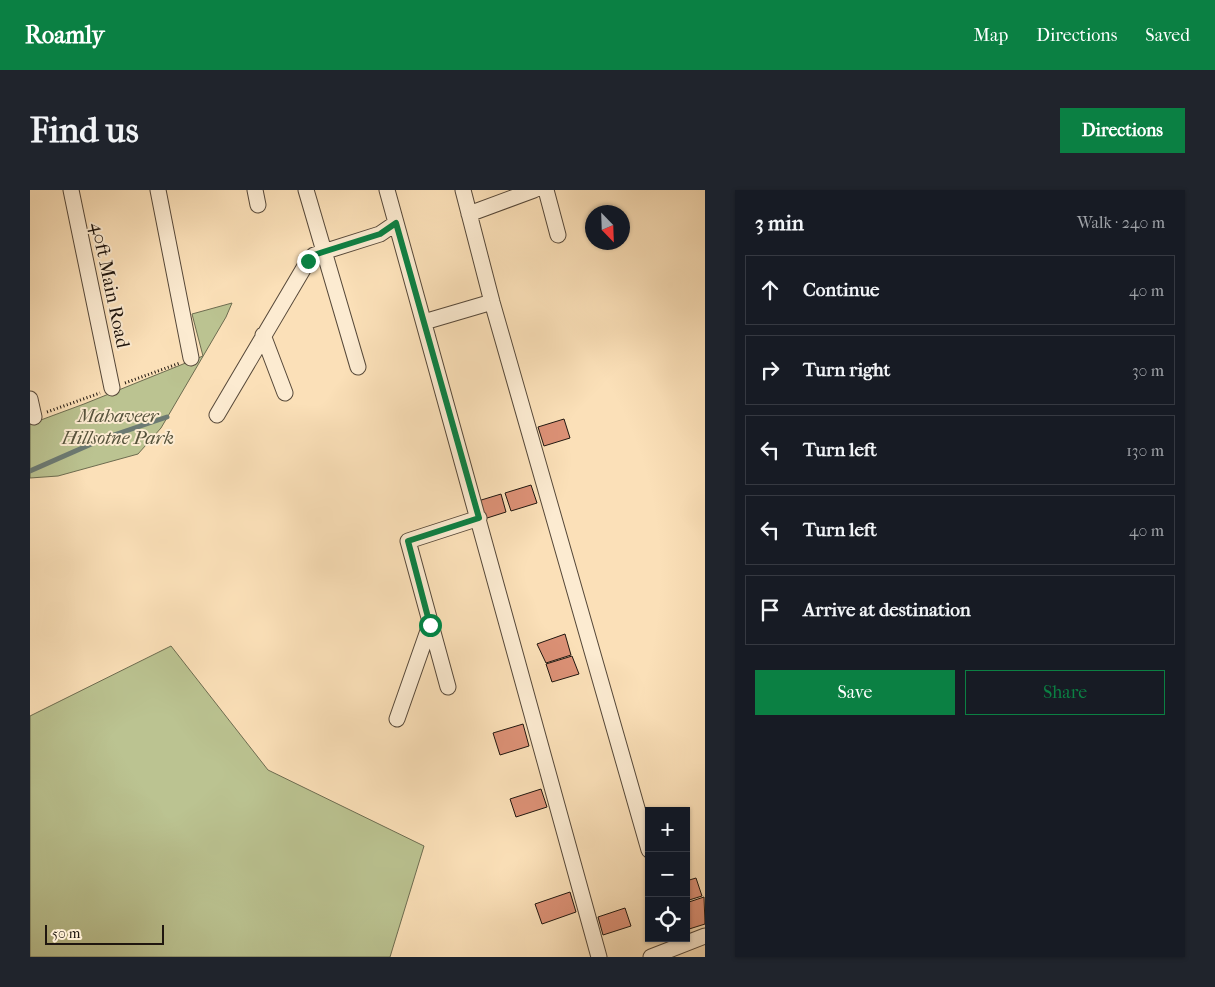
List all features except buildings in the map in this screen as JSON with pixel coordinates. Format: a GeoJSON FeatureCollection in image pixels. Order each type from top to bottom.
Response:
{"type":"FeatureCollection","features":[{"type":"Feature","properties":{"kind":"street","name":"40ft Main Road"},"geometry":{"type":"LineString","coordinates":[[71,190],[112,388]]}},
{"type":"Feature","properties":{"kind":"street"},"geometry":{"type":"LineString","coordinates":[[158,190],[192,358]]}},
{"type":"Feature","properties":{"kind":"street"},"geometry":{"type":"LineString","coordinates":[[306,190],[358,367]]}},
{"type":"Feature","properties":{"kind":"street"},"geometry":{"type":"LineString","coordinates":[[387,190],[600,957]]}},
{"type":"Feature","properties":{"kind":"street"},"geometry":{"type":"LineString","coordinates":[[463,190],[492,302],[645,836]]}},
{"type":"Feature","properties":{"kind":"street"},"geometry":{"type":"LineString","coordinates":[[469,214],[534,190]]}},
{"type":"Feature","properties":{"kind":"street"},"geometry":{"type":"LineString","coordinates":[[546,190],[558,235]]}},
{"type":"Feature","properties":{"kind":"street"},"geometry":{"type":"LineString","coordinates":[[217,415],[308,261],[314,255],[380,234],[396,223]]}},
{"type":"Feature","properties":{"kind":"street"},"geometry":{"type":"LineString","coordinates":[[424,322],[492,302]]}},
{"type":"Feature","properties":{"kind":"street"},"geometry":{"type":"LineString","coordinates":[[264,335],[285,394]]}},
{"type":"Feature","properties":{"kind":"street"},"geometry":{"type":"LineString","coordinates":[[30,400],[34,417]]}},
{"type":"Feature","properties":{"kind":"street"},"geometry":{"type":"LineString","coordinates":[[448,687],[408,541],[479,518]]}},
{"type":"Feature","properties":{"kind":"street"},"geometry":{"type":"LineString","coordinates":[[397,719],[430,625]]}},
{"type":"Feature","properties":{"kind":"street"},"geometry":{"type":"LineString","coordinates":[[651,957],[705,936]]}},
{"type":"Feature","properties":{"kind":"green space","name":"Mahaveer Hillsotne Park"},"geometry":{"type":"Polygon","coordinates":[[[232,303],[226,317],[161,428],[138,454],[58,476],[30,478],[30,424],[203,356],[192,314],[232,303]]]}},
{"type":"Feature","properties":{"kind":"green space"},"geometry":{"type":"Polygon","coordinates":[[[171,646],[268,770],[424,846],[390,957],[30,957],[30,716],[171,646]]]}},
{"type":"Feature","properties":{"kind":"waterway"},"geometry":{"type":"LineString","coordinates":[[30,471],[105,438],[167,417]]}},
{"type":"Feature","properties":{"kind":"route"},"geometry":{"type":"LineString","coordinates":[[308,261],[314,255],[380,234],[396,223],[479,518],[408,541],[430,625]]}}]}
